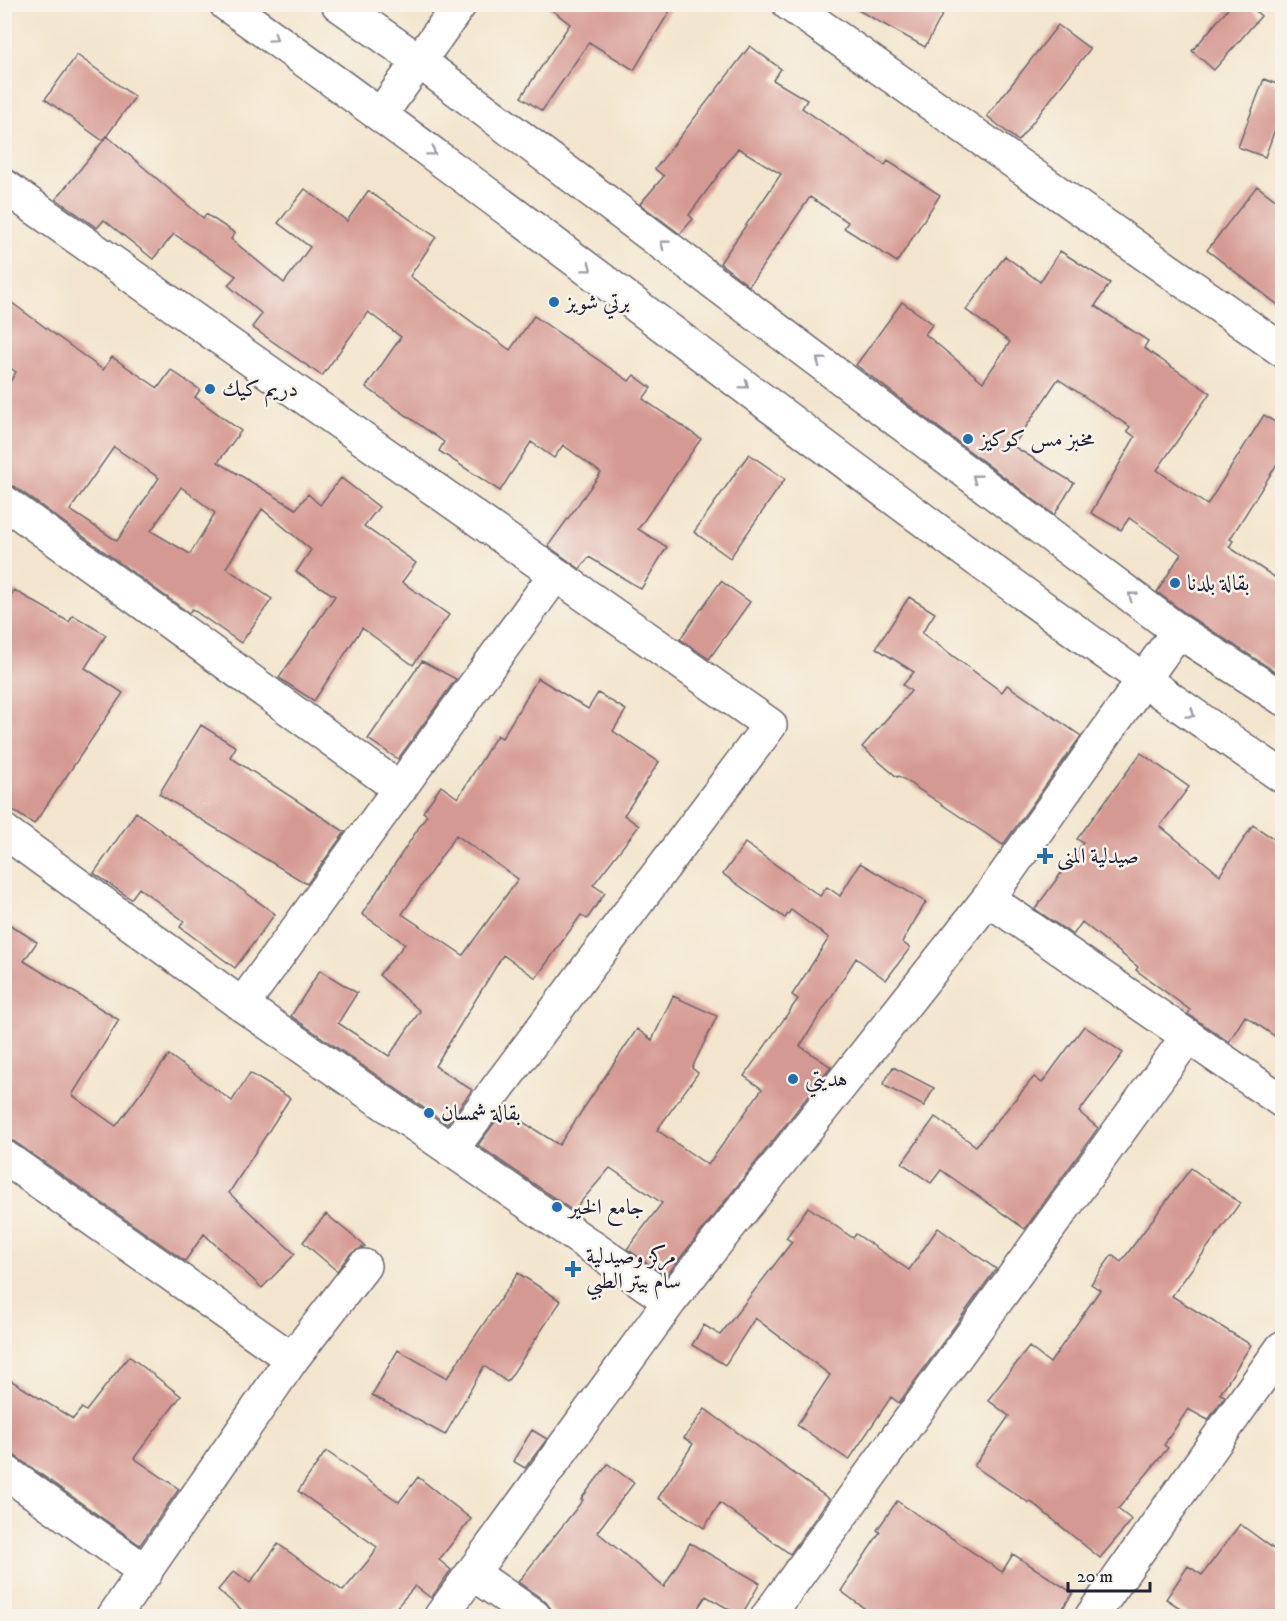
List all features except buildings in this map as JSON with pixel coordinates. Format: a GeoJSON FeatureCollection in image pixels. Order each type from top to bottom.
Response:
{"type":"FeatureCollection","features":[{"type":"Feature","properties":{"kind":"street"},"geometry":{"type":"LineString","coordinates":[[226,4],[381,114],[1143,681],[1282,776]]}},
{"type":"Feature","properties":{"kind":"street"},"geometry":{"type":"LineString","coordinates":[[338,4],[419,61],[1178,631],[1282,698]]}},
{"type":"Feature","properties":{"kind":"street"},"geometry":{"type":"LineString","coordinates":[[381,114],[460,4]]}},
{"type":"Feature","properties":{"kind":"street"},"geometry":{"type":"LineString","coordinates":[[789,4],[1282,350]]}},
{"type":"Feature","properties":{"kind":"street"},"geometry":{"type":"LineString","coordinates":[[4,186],[770,725],[451,1150]]}},
{"type":"Feature","properties":{"kind":"street"},"geometry":{"type":"LineString","coordinates":[[4,502],[400,789]]}},
{"type":"Feature","properties":{"kind":"street"},"geometry":{"type":"LineString","coordinates":[[242,1005],[555,575]]}},
{"type":"Feature","properties":{"kind":"street"},"geometry":{"type":"LineString","coordinates":[[441,1617],[670,1301],[988,899],[1178,631]]}},
{"type":"Feature","properties":{"kind":"street"},"geometry":{"type":"LineString","coordinates":[[4,831],[242,1005],[670,1301]]}},
{"type":"Feature","properties":{"kind":"street"},"geometry":{"type":"LineString","coordinates":[[988,899],[1282,1101]]}},
{"type":"Feature","properties":{"kind":"street"},"geometry":{"type":"LineString","coordinates":[[768,1617],[1188,1036]]}},
{"type":"Feature","properties":{"kind":"street"},"geometry":{"type":"LineString","coordinates":[[4,1157],[292,1359]]}},
{"type":"Feature","properties":{"kind":"street"},"geometry":{"type":"LineString","coordinates":[[114,1617],[292,1359],[364,1266]]}},
{"type":"Feature","properties":{"kind":"street"},"geometry":{"type":"LineString","coordinates":[[1092,1617],[1282,1348]]}},
{"type":"Feature","properties":{"kind":"street"},"geometry":{"type":"LineString","coordinates":[[4,1471],[146,1572]]}},
{"type":"Feature","properties":{"kind":"street"},"geometry":{"type":"LineString","coordinates":[[472,1573],[534,1617]]}},
{"type":"Feature","properties":{"kind":"place","name":"برتي شويز"},"geometry":{"type":"Point","coordinates":[554,302]}},
{"type":"Feature","properties":{"kind":"place","name":"دريم كيك"},"geometry":{"type":"Point","coordinates":[210,389]}},
{"type":"Feature","properties":{"kind":"place","name":"مخبز مس كوكيز"},"geometry":{"type":"Point","coordinates":[968,439]}},
{"type":"Feature","properties":{"kind":"place","name":"بقالة بلدنا"},"geometry":{"type":"Point","coordinates":[1175,583]}},
{"type":"Feature","properties":{"kind":"place","name":"صيدلية المنى"},"geometry":{"type":"Point","coordinates":[1045,856]}},
{"type":"Feature","properties":{"kind":"place","name":"هديتي"},"geometry":{"type":"Point","coordinates":[793,1079]}},
{"type":"Feature","properties":{"kind":"place","name":"بقالة شمسان"},"geometry":{"type":"Point","coordinates":[429,1113]}},
{"type":"Feature","properties":{"kind":"place","name":"جامع الخير"},"geometry":{"type":"Point","coordinates":[557,1207]}},
{"type":"Feature","properties":{"kind":"place","name":"مركز وصيدلية سام بيتر الطبي"},"geometry":{"type":"Point","coordinates":[573,1269]}}]}
